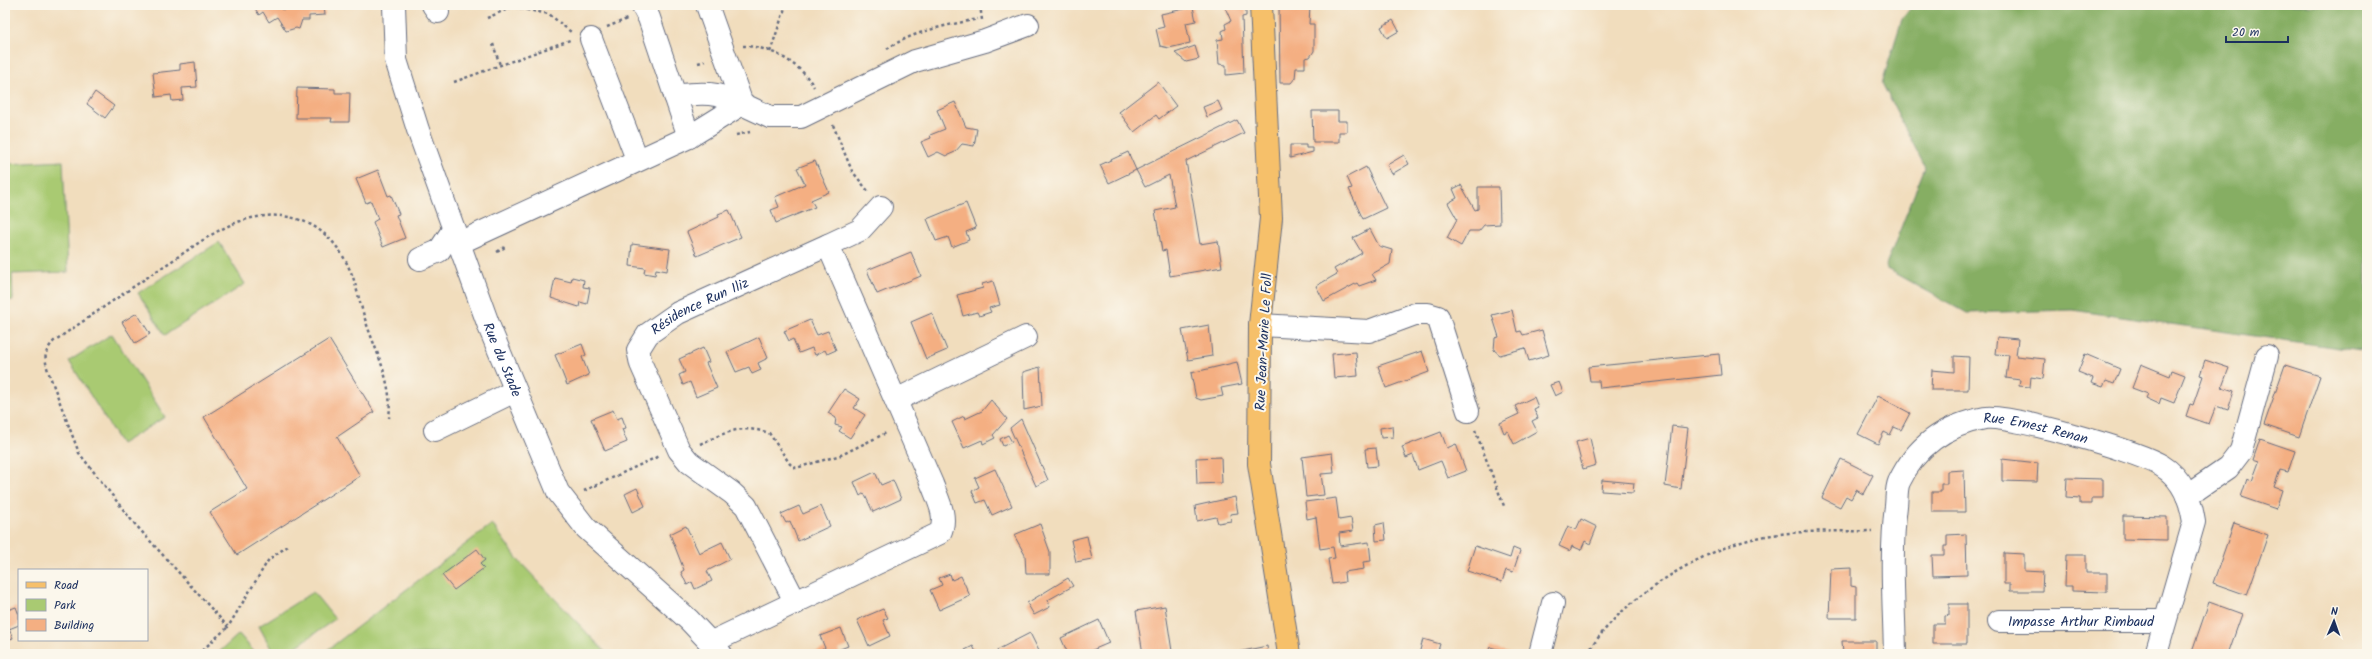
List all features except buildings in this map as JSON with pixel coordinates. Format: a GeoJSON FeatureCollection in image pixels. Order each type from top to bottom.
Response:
{"type":"FeatureCollection","features":[{"type":"Feature","properties":{"kind":"main road","name":"Rue Jean-Marie Le Foll"},"geometry":{"type":"LineString","coordinates":[[1261,5],[1271,218],[1260,325],[1259,464],[1289,654]]}},
{"type":"Feature","properties":{"kind":"street","name":"Rue du Stade"},"geometry":{"type":"LineString","coordinates":[[394,5],[396,60],[418,130],[490,329],[556,489],[586,528],[716,648]]}},
{"type":"Feature","properties":{"kind":"street"},"geometry":{"type":"LineString","coordinates":[[707,5],[742,104]]}},
{"type":"Feature","properties":{"kind":"street"},"geometry":{"type":"LineString","coordinates":[[644,8],[689,137]]}},
{"type":"Feature","properties":{"kind":"street"},"geometry":{"type":"LineString","coordinates":[[675,96],[701,92],[723,95],[770,117],[801,117],[915,61],[985,41],[1028,25]]}},
{"type":"Feature","properties":{"kind":"street"},"geometry":{"type":"LineString","coordinates":[[591,35],[637,159]]}},
{"type":"Feature","properties":{"kind":"street"},"geometry":{"type":"LineString","coordinates":[[420,259],[439,252],[456,236],[689,137],[742,104]]}},
{"type":"Feature","properties":{"kind":"street","name":"Résidence Run Iliz"},"geometry":{"type":"LineString","coordinates":[[796,603],[746,506],[732,493],[689,462],[679,450],[641,364],[638,350],[648,334],[678,313],[860,230],[881,207]]}},
{"type":"Feature","properties":{"kind":"street"},"geometry":{"type":"LineString","coordinates":[[716,648],[796,603],[940,533],[944,525],[942,509],[828,245]]}},
{"type":"Feature","properties":{"kind":"street"},"geometry":{"type":"LineString","coordinates":[[1260,325],[1369,331],[1415,314],[1428,314],[1438,317],[1468,411]]}},
{"type":"Feature","properties":{"kind":"street"},"geometry":{"type":"LineString","coordinates":[[896,400],[1026,337]]}},
{"type":"Feature","properties":{"kind":"street"},"geometry":{"type":"LineString","coordinates":[[2187,496],[2228,468],[2241,451],[2267,356]]}},
{"type":"Feature","properties":{"kind":"street"},"geometry":{"type":"LineString","coordinates":[[435,430],[515,391]]}},
{"type":"Feature","properties":{"kind":"street","name":"Rue Ernest Renan"},"geometry":{"type":"LineString","coordinates":[[1895,654],[1893,531],[1898,484],[1909,464],[1920,450],[1941,432],[1965,423],[1987,418],[2015,420],[2127,452],[2162,466],[2180,483],[2191,503],[2194,522],[2156,654]]}},
{"type":"Feature","properties":{"kind":"street"},"geometry":{"type":"LineString","coordinates":[[1540,654],[1553,603]]}},
{"type":"Feature","properties":{"kind":"street","name":"Impasse Arthur Rimbaud"},"geometry":{"type":"LineString","coordinates":[[1999,621],[2164,622]]}},
{"type":"Feature","properties":{"kind":"path"},"geometry":{"type":"LineString","coordinates":[[770,52],[786,5]]}},
{"type":"Feature","properties":{"kind":"path"},"geometry":{"type":"LineString","coordinates":[[487,18],[512,7],[549,14],[591,35]]}},
{"type":"Feature","properties":{"kind":"path"},"geometry":{"type":"LineString","coordinates":[[454,82],[591,35],[644,8]]}},
{"type":"Feature","properties":{"kind":"path"},"geometry":{"type":"LineString","coordinates":[[493,44],[500,66]]}},
{"type":"Feature","properties":{"kind":"path"},"geometry":{"type":"LineString","coordinates":[[698,63],[741,46],[750,46],[784,57],[808,78],[824,106],[852,172],[881,207]]}},
{"type":"Feature","properties":{"kind":"path"},"geometry":{"type":"LineString","coordinates":[[228,627],[133,522],[79,453],[48,371],[44,358],[46,350],[54,341],[221,229],[269,214],[291,215],[312,224],[327,235],[349,267],[373,344],[386,377],[391,401],[389,418]]}},
{"type":"Feature","properties":{"kind":"path"},"geometry":{"type":"LineString","coordinates":[[1468,411],[1504,506]]}},
{"type":"Feature","properties":{"kind":"path"},"geometry":{"type":"LineString","coordinates":[[556,489],[569,485],[578,494],[661,456],[687,449],[729,431],[747,428],[769,432],[790,464],[796,468],[841,455],[906,424]]}},
{"type":"Feature","properties":{"kind":"path"},"geometry":{"type":"LineString","coordinates":[[1588,654],[1602,631],[1627,606],[1689,566],[1727,547],[1745,541],[1782,535],[1893,531]]}},
{"type":"Feature","properties":{"kind":"path"},"geometry":{"type":"LineString","coordinates":[[198,654],[228,627],[269,559],[288,546]]}},
{"type":"Feature","properties":{"kind":"green space"},"geometry":{"type":"Polygon","coordinates":[[[1913,5],[2367,5],[2367,352],[2072,310],[1967,313],[1885,268],[1925,167],[1882,83],[1902,19],[1913,5]]]}},
{"type":"Feature","properties":{"kind":"green space"},"geometry":{"type":"Polygon","coordinates":[[[63,161],[68,272],[12,274],[13,300],[5,301],[7,164],[63,161]]]}},
{"type":"Feature","properties":{"kind":"green space"},"geometry":{"type":"Polygon","coordinates":[[[219,242],[245,284],[165,335],[138,293],[219,242]]]}},
{"type":"Feature","properties":{"kind":"green space"},"geometry":{"type":"Polygon","coordinates":[[[112,334],[165,417],[121,444],[69,361],[112,334]]]}},
{"type":"Feature","properties":{"kind":"green space"},"geometry":{"type":"Polygon","coordinates":[[[492,524],[519,561],[607,654],[322,654],[492,524]]]}},
{"type":"Feature","properties":{"kind":"green space"},"geometry":{"type":"Polygon","coordinates":[[[313,592],[335,619],[286,654],[274,654],[259,626],[313,592]]]}},
{"type":"Feature","properties":{"kind":"green space"},"geometry":{"type":"Polygon","coordinates":[[[239,634],[256,654],[217,654],[239,634]]]}}]}
